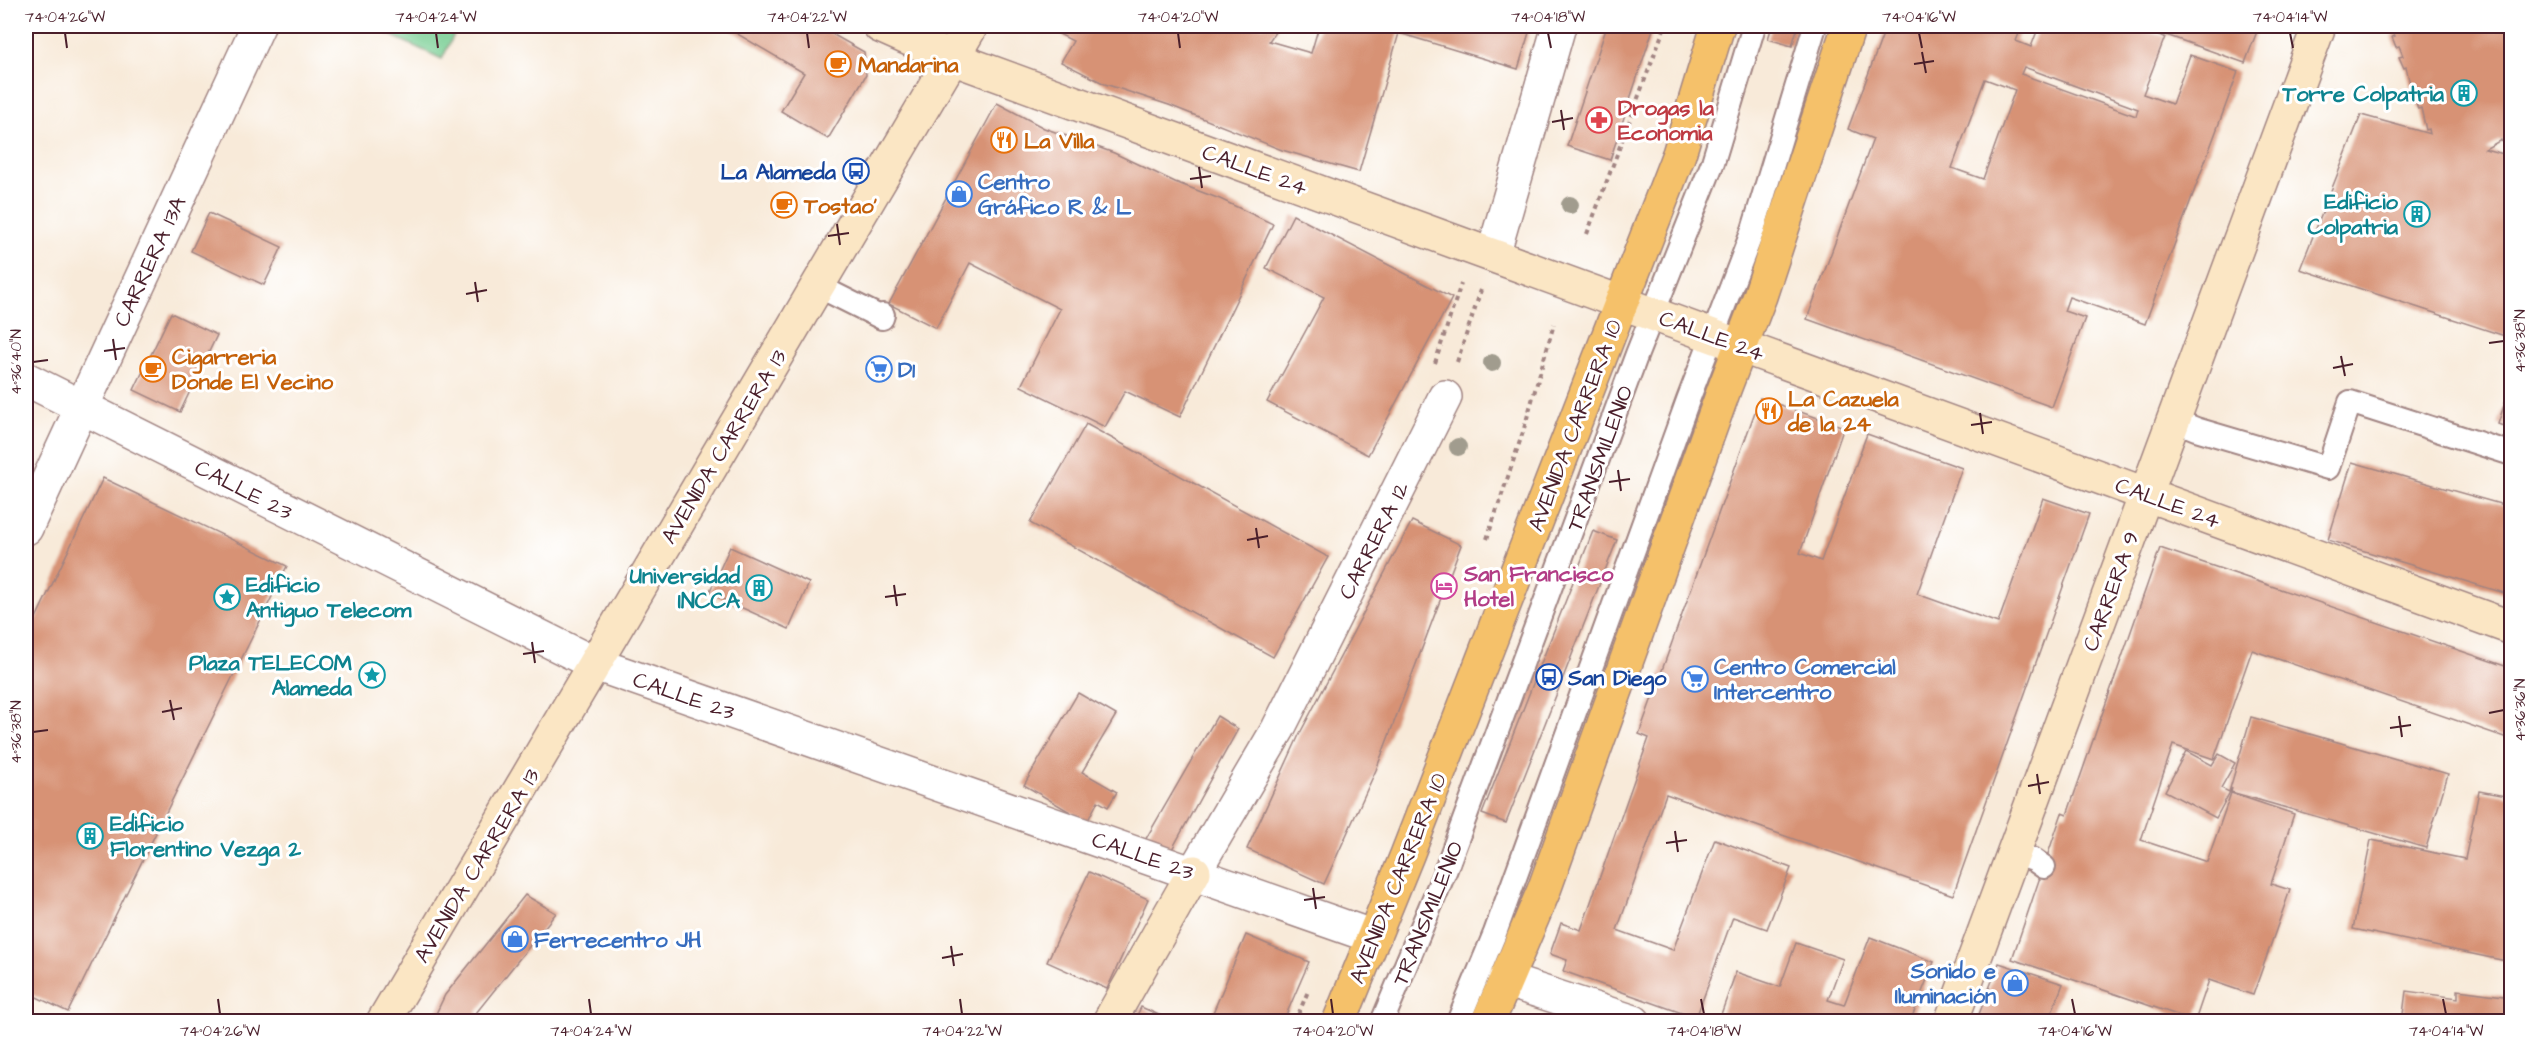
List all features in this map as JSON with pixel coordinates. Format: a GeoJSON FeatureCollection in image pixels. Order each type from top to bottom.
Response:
{"type":"FeatureCollection","features":[{"type":"Feature","properties":{"kind":"main road","name":"AVENIDA CARRERA 10"},"geometry":{"type":"LineString","coordinates":[[1339,1022],[1679,154],[1718,26]]}},
{"type":"Feature","properties":{"kind":"main road"},"geometry":{"type":"LineString","coordinates":[[1488,1022],[1544,890],[1727,341],[1760,296],[1849,26]]}},
{"type":"Feature","properties":{"kind":"street","name":"CARRERA 13A"},"geometry":{"type":"LineString","coordinates":[[26,528],[258,26]]}},
{"type":"Feature","properties":{"kind":"street","name":"CALLE 24"},"geometry":{"type":"LineString","coordinates":[[880,26],[952,58],[2511,628]]}},
{"type":"Feature","properties":{"kind":"street","name":"AVENIDA CARRERA 13"},"geometry":{"type":"LineString","coordinates":[[383,1022],[971,26]]}},
{"type":"Feature","properties":{"kind":"street"},"geometry":{"type":"LineString","coordinates":[[1492,255],[1559,26]]}},
{"type":"Feature","properties":{"kind":"street","name":"CARRERA 9"},"geometry":{"type":"LineString","coordinates":[[1951,1022],[2319,26]]}},
{"type":"Feature","properties":{"kind":"street","name":"CALLE 23"},"geometry":{"type":"LineString","coordinates":[[26,380],[595,664],[1374,936]]}},
{"type":"Feature","properties":{"kind":"street","name":"CARRERA 12"},"geometry":{"type":"LineString","coordinates":[[1109,1022],[1278,729],[1445,397]]}},
{"type":"Feature","properties":{"kind":"street"},"geometry":{"type":"LineString","coordinates":[[1505,980],[1634,1022]]}},
{"type":"Feature","properties":{"kind":"lane","name":"TRANSMILENIO"},"geometry":{"type":"LineString","coordinates":[[1382,1022],[1446,869],[1653,313],[1713,162],[1754,26]]}},
{"type":"Feature","properties":{"kind":"lane"},"geometry":{"type":"LineString","coordinates":[[1458,1022],[1727,341],[1753,230],[1815,26]]}},
{"type":"Feature","properties":{"kind":"lane"},"geometry":{"type":"LineString","coordinates":[[818,286],[882,318],[883,315]]}},
{"type":"Feature","properties":{"kind":"lane"},"geometry":{"type":"LineString","coordinates":[[2174,420],[2196,429],[2328,468],[2350,402],[2511,454]]}},
{"type":"Feature","properties":{"kind":"lane"},"geometry":{"type":"LineString","coordinates":[[2013,853],[2034,860],[2044,867]]}},
{"type":"Feature","properties":{"kind":"path"},"geometry":{"type":"LineString","coordinates":[[1587,234],[1665,26]]}},
{"type":"Feature","properties":{"kind":"path"},"geometry":{"type":"LineString","coordinates":[[1445,397],[1492,255]]}},
{"type":"Feature","properties":{"kind":"path"},"geometry":{"type":"LineString","coordinates":[[1485,544],[1523,432],[1554,324]]}},
{"type":"Feature","properties":{"kind":"green space"},"geometry":{"type":"Polygon","coordinates":[[[371,26],[458,26],[442,59],[371,26]]]}},
{"type":"Feature","properties":{"kind":"building"},"geometry":{"type":"Polygon","coordinates":[[[724,26],[818,26],[864,52],[866,75],[828,139],[781,111],[804,73],[724,26]]]}},
{"type":"Feature","properties":{"kind":"building"},"geometry":{"type":"Polygon","coordinates":[[[1056,26],[1279,26],[1269,41],[1311,53],[1319,26],[1531,26],[1518,69],[1399,33],[1359,172],[1282,150],[1169,105],[1105,84],[1061,62],[1073,41],[1053,31],[1056,26]]]}},
{"type":"Feature","properties":{"kind":"building"},"geometry":{"type":"Polygon","coordinates":[[[1607,26],[1654,26],[1610,160],[1567,146],[1607,26]]]}},
{"type":"Feature","properties":{"kind":"building"},"geometry":{"type":"Polygon","coordinates":[[[1772,26],[1798,26],[1792,46],[1768,39],[1772,26]]]}},
{"type":"Feature","properties":{"kind":"building"},"geometry":{"type":"Polygon","coordinates":[[[1886,26],[2022,26],[2016,41],[2031,47],[2039,26],[2131,26],[2165,37],[2143,94],[2172,104],[2190,55],[2238,72],[2145,324],[2069,297],[2064,311],[2085,318],[2052,407],[1807,319],[1873,139],[1848,129],[1886,26]],[[2024,67],[2021,74],[2136,116],[2138,109],[2024,67]],[[1985,79],[1952,168],[1983,179],[2015,90],[1985,79]]]}},
{"type":"Feature","properties":{"kind":"building"},"geometry":{"type":"Polygon","coordinates":[[[2141,26],[2259,26],[2245,63],[2141,26]]]}},
{"type":"Feature","properties":{"kind":"building","name":"Edificio Colpatria"},"geometry":{"type":"Polygon","coordinates":[[[2391,26],[2511,26],[2511,139],[2502,142],[2501,140],[2485,149],[2511,156],[2511,338],[2300,269],[2361,115],[2430,134],[2429,129],[2426,130],[2421,108],[2418,109],[2415,99],[2418,98],[2413,87],[2411,88],[2406,67],[2404,68],[2399,57],[2403,56],[2392,37],[2395,36],[2391,26]]]}},
{"type":"Feature","properties":{"kind":"building"},"geometry":{"type":"Polygon","coordinates":[[[997,103],[1044,128],[1114,153],[1273,224],[1180,417],[1125,391],[1105,427],[1021,386],[1060,309],[970,263],[936,328],[889,304],[997,103]]]}},
{"type":"Feature","properties":{"kind":"building"},"geometry":{"type":"Polygon","coordinates":[[[209,213],[282,247],[264,285],[191,251],[209,213]]]}},
{"type":"Feature","properties":{"kind":"building"},"geometry":{"type":"Polygon","coordinates":[[[1293,215],[1452,298],[1368,455],[1267,402],[1324,297],[1266,268],[1293,215]]]}},
{"type":"Feature","properties":{"kind":"building"},"geometry":{"type":"Polygon","coordinates":[[[171,313],[217,335],[180,412],[134,390],[171,313]]]}},
{"type":"Feature","properties":{"kind":"building"},"geometry":{"type":"Polygon","coordinates":[[[2511,384],[2511,429],[2498,424],[2511,384]]]}},
{"type":"Feature","properties":{"kind":"building"},"geometry":{"type":"Polygon","coordinates":[[[1760,398],[1844,427],[1800,553],[1821,561],[1867,434],[1962,468],[1917,594],[1998,623],[2043,498],[2089,514],[1953,895],[1666,794],[1617,930],[1673,950],[1715,839],[1791,868],[1767,929],[1733,917],[1696,1018],[1563,971],[1567,960],[1550,954],[1561,923],[1581,930],[1649,738],[1639,734],[1760,398]]]}},
{"type":"Feature","properties":{"kind":"building"},"geometry":{"type":"Polygon","coordinates":[[[1086,424],[1328,557],[1273,657],[1030,523],[1086,424]]]}},
{"type":"Feature","properties":{"kind":"building"},"geometry":{"type":"Polygon","coordinates":[[[2352,462],[2511,507],[2511,595],[2328,540],[2352,462]]]}},
{"type":"Feature","properties":{"kind":"building","name":"Edificio Florentino Vezga 2"},"geometry":{"type":"Polygon","coordinates":[[[103,478],[287,566],[68,1012],[26,992],[26,639],[103,478]]]}},
{"type":"Feature","properties":{"kind":"building"},"geometry":{"type":"Polygon","coordinates":[[[1412,521],[1461,545],[1376,770],[1324,884],[1247,849],[1299,735],[1412,521]]]}},
{"type":"Feature","properties":{"kind":"building","name":"San Diego"},"geometry":{"type":"Polygon","coordinates":[[[1593,531],[1617,540],[1506,823],[1482,814],[1593,531]]]}},
{"type":"Feature","properties":{"kind":"building","name":"Universidad INCCA"},"geometry":{"type":"Polygon","coordinates":[[[730,547],[809,583],[789,629],[709,593],[730,547]]]}},
{"type":"Feature","properties":{"kind":"building"},"geometry":{"type":"Polygon","coordinates":[[[2160,548],[2511,668],[2510,739],[2252,650],[2214,759],[2173,745],[2141,840],[2207,862],[2231,793],[2294,814],[2271,884],[2290,890],[2253,995],[2209,980],[2195,1021],[2012,959],[2062,813],[2067,815],[2160,548]]]}},
{"type":"Feature","properties":{"kind":"building"},"geometry":{"type":"Polygon","coordinates":[[[1078,693],[1116,715],[1082,772],[1117,792],[1108,807],[1098,801],[1087,822],[1024,785],[1078,693]]]}},
{"type":"Feature","properties":{"kind":"building"},"geometry":{"type":"Polygon","coordinates":[[[1217,716],[1238,729],[1171,851],[1144,842],[1217,716]]]}},
{"type":"Feature","properties":{"kind":"building"},"geometry":{"type":"Polygon","coordinates":[[[2251,717],[2448,774],[2426,848],[2231,792],[2232,788],[2216,818],[2165,791],[2186,751],[2212,765],[2219,754],[2235,763],[2221,788],[2229,792],[2251,717]]]}},
{"type":"Feature","properties":{"kind":"building"},"geometry":{"type":"Polygon","coordinates":[[[2479,791],[2511,797],[2511,962],[2353,929],[2371,840],[2465,859],[2479,791]]]}},
{"type":"Feature","properties":{"kind":"building"},"geometry":{"type":"Polygon","coordinates":[[[1089,872],[1148,899],[1107,989],[1047,962],[1089,872]]]}},
{"type":"Feature","properties":{"kind":"building"},"geometry":{"type":"Polygon","coordinates":[[[525,895],[556,913],[476,1013],[491,1022],[432,1022],[445,995],[525,895]]]}},
{"type":"Feature","properties":{"kind":"building"},"geometry":{"type":"Polygon","coordinates":[[[1246,935],[1309,962],[1283,1022],[1209,1022],[1246,935]]]}},
{"type":"Feature","properties":{"kind":"building"},"geometry":{"type":"Polygon","coordinates":[[[1870,937],[1934,962],[1910,1022],[1719,1020],[1736,972],[1780,987],[1796,943],[1843,959],[1828,1000],[1844,1005],[1870,937]]]}},
{"type":"Feature","properties":{"kind":"building"},"geometry":{"type":"Polygon","coordinates":[[[1999,963],[2063,984],[2048,1022],[1976,1022],[1999,963]]]}},
{"type":"Feature","properties":{"kind":"building"},"geometry":{"type":"Polygon","coordinates":[[[2458,990],[2511,997],[2511,1022],[2402,1022],[2406,991],[2458,998],[2458,990]]]}},
{"type":"Feature","properties":{"kind":"building"},"geometry":{"type":"Polygon","coordinates":[[[1141,1007],[1175,1022],[1134,1022],[1141,1007]]]}},
{"type":"Feature","properties":{"kind":"place","name":"Mandarina"},"geometry":{"type":"Point","coordinates":[838,64]}},
{"type":"Feature","properties":{"kind":"place","name":"Torre Colpatria"},"geometry":{"type":"Point","coordinates":[2464,93]}},
{"type":"Feature","properties":{"kind":"place","name":"Drogas la Economia"},"geometry":{"type":"Point","coordinates":[1599,120]}},
{"type":"Feature","properties":{"kind":"place","name":"La Villa"},"geometry":{"type":"Point","coordinates":[1004,140]}},
{"type":"Feature","properties":{"kind":"place","name":"La Alameda"},"geometry":{"type":"Point","coordinates":[856,171]}},
{"type":"Feature","properties":{"kind":"place","name":"Centro Gráfico R & L"},"geometry":{"type":"Point","coordinates":[959,194]}},
{"type":"Feature","properties":{"kind":"place","name":"Tostao’"},"geometry":{"type":"Point","coordinates":[784,205]}},
{"type":"Feature","properties":{"kind":"place","name":"Edificio Colpatria"},"geometry":{"type":"Point","coordinates":[2417,214]}},
{"type":"Feature","properties":{"kind":"place","name":"Cigarreria Donde El Vecino"},"geometry":{"type":"Point","coordinates":[153,369]}},
{"type":"Feature","properties":{"kind":"place","name":"D1"},"geometry":{"type":"Point","coordinates":[879,369]}},
{"type":"Feature","properties":{"kind":"place","name":"La Cazuela de la 24"},"geometry":{"type":"Point","coordinates":[1769,411]}},
{"type":"Feature","properties":{"kind":"place","name":"San Francisco Hotel"},"geometry":{"type":"Point","coordinates":[1444,586]}},
{"type":"Feature","properties":{"kind":"place","name":"Universidad INCCA"},"geometry":{"type":"Point","coordinates":[759,588]}},
{"type":"Feature","properties":{"kind":"place","name":"Edificio Antiguo Telecom"},"geometry":{"type":"Point","coordinates":[227,597]}},
{"type":"Feature","properties":{"kind":"place","name":"Plaza TELECOM Alameda"},"geometry":{"type":"Point","coordinates":[372,675]}},
{"type":"Feature","properties":{"kind":"place","name":"San Diego"},"geometry":{"type":"Point","coordinates":[1549,677]}},
{"type":"Feature","properties":{"kind":"place","name":"Centro Comercial Intercentro"},"geometry":{"type":"Point","coordinates":[1695,679]}},
{"type":"Feature","properties":{"kind":"place","name":"Edificio Florentino Vezga 2"},"geometry":{"type":"Point","coordinates":[90,836]}},
{"type":"Feature","properties":{"kind":"place","name":"Ferrecentro JH"},"geometry":{"type":"Point","coordinates":[515,939]}},
{"type":"Feature","properties":{"kind":"place","name":"Sonido e Iluminación"},"geometry":{"type":"Point","coordinates":[2015,983]}}]}
